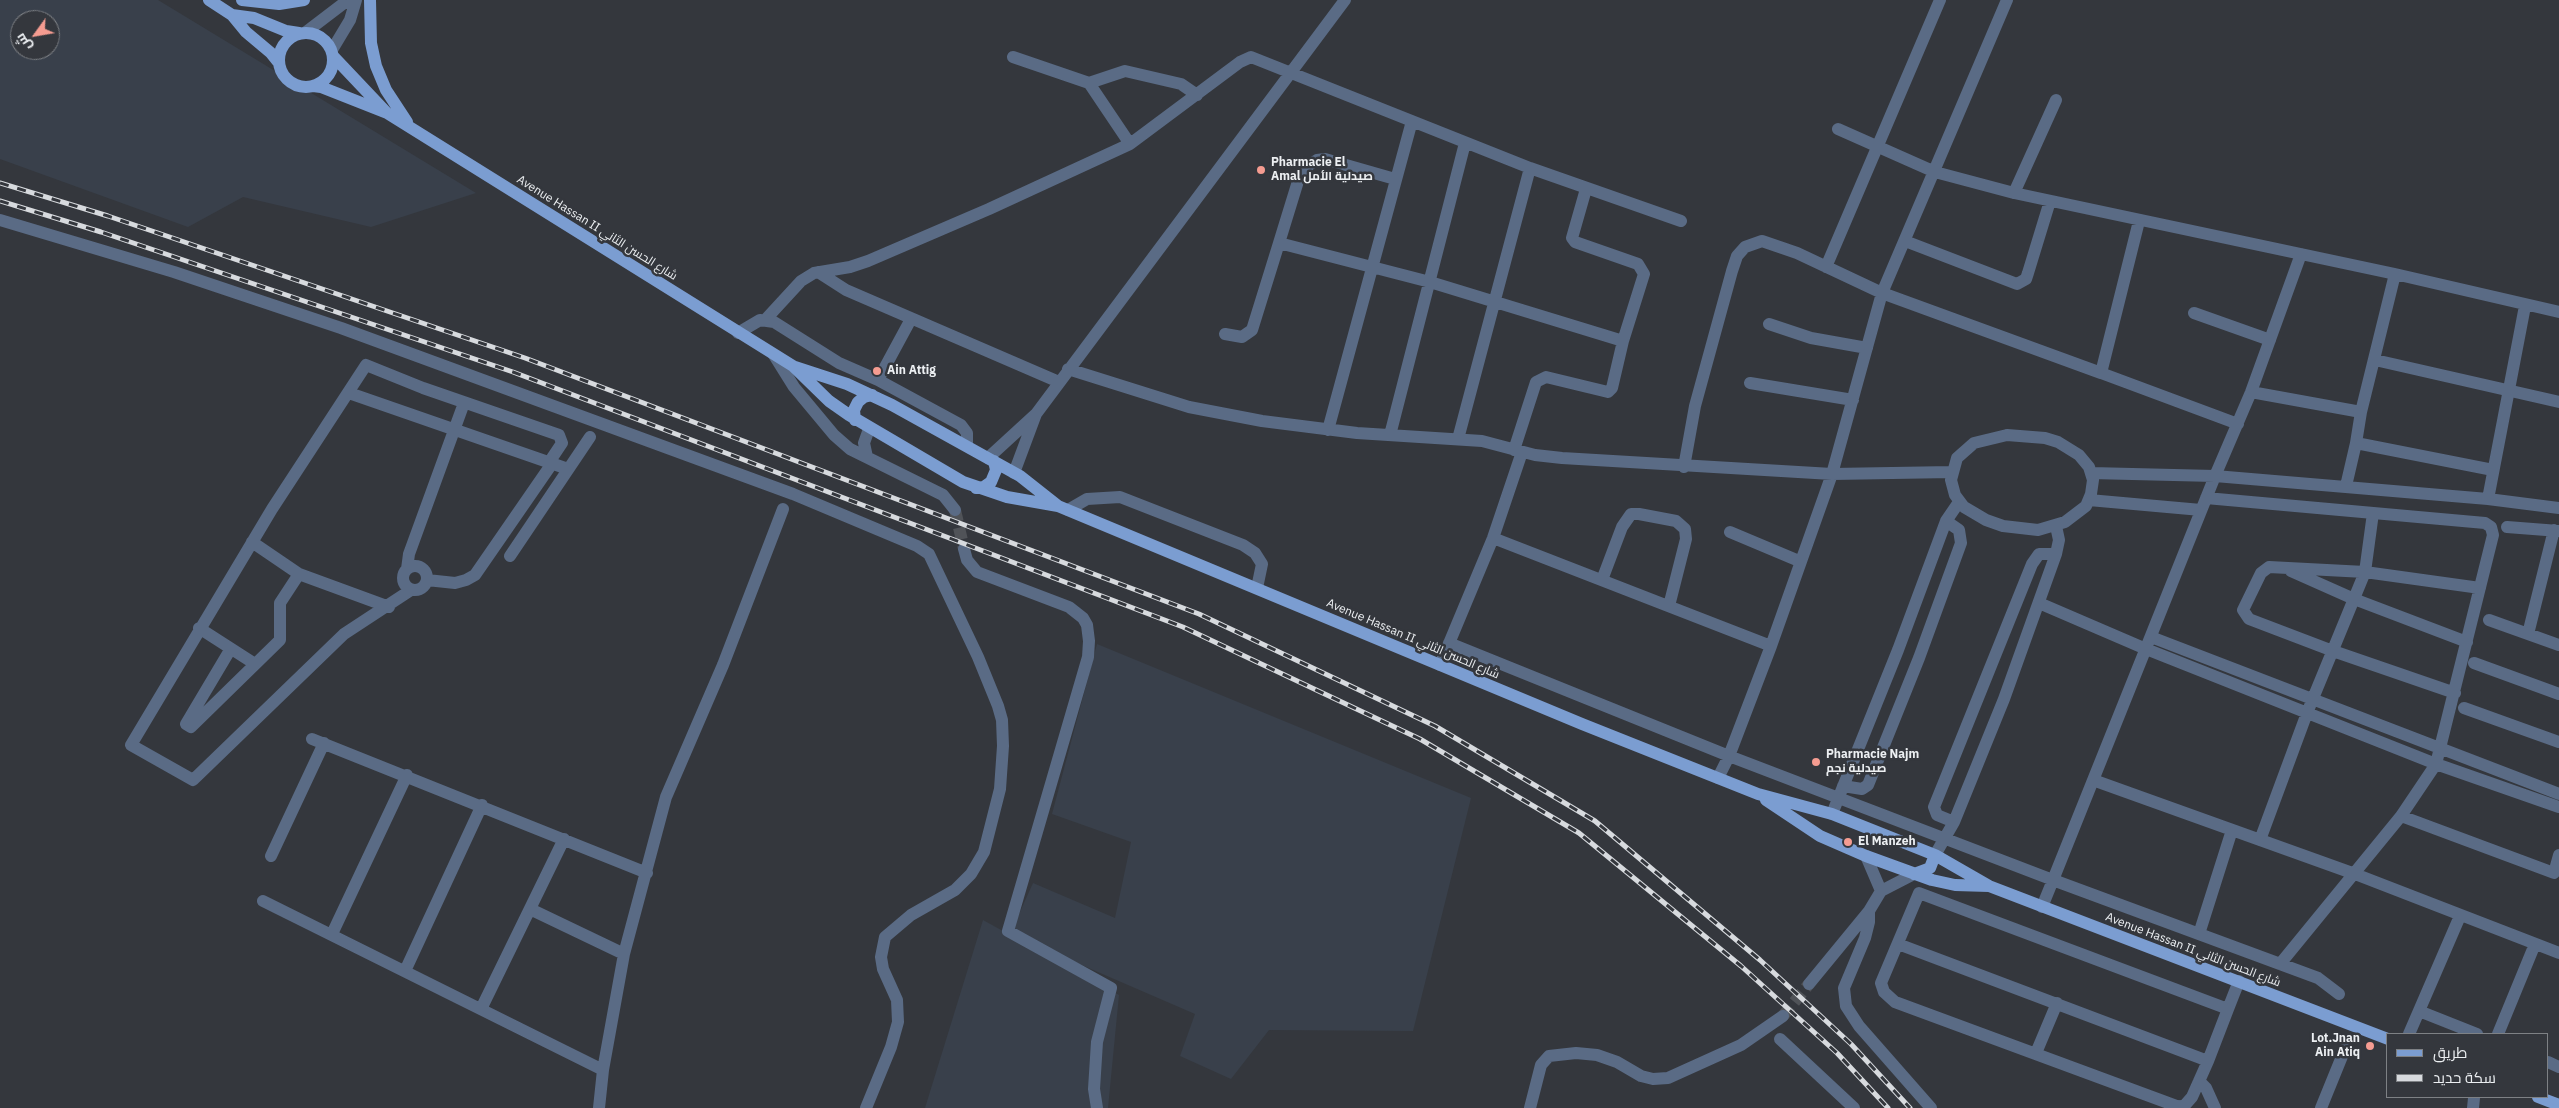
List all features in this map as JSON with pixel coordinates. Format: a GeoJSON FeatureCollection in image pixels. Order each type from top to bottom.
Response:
{"type":"FeatureCollection","features":[{"type":"Feature","properties":{"kind":"main road"},"geometry":{"type":"LineString","coordinates":[[209,0],[232,15],[246,32],[271,53],[288,80],[300,86],[313,86],[329,75],[332,53],[324,39],[303,33],[286,31],[254,18],[232,15]]}},
{"type":"Feature","properties":{"kind":"main road"},"geometry":{"type":"LineString","coordinates":[[242,0],[280,4],[304,0]]}},
{"type":"Feature","properties":{"kind":"main road"},"geometry":{"type":"LineString","coordinates":[[370,0],[371,42],[376,66],[393,102],[412,128]]}},
{"type":"Feature","properties":{"kind":"main road"},"geometry":{"type":"LineString","coordinates":[[279,63],[284,44],[303,33]]}},
{"type":"Feature","properties":{"kind":"main road","name":"Avenue Hassan II شارع الحسن الثاني"},"geometry":{"type":"LineString","coordinates":[[332,53],[387,113]]}},
{"type":"Feature","properties":{"kind":"main road","name":"Avenue Hassan II شارع الحسن الثاني"},"geometry":{"type":"LineString","coordinates":[[313,86],[321,87],[387,113],[774,355],[793,366],[829,377],[872,395],[1014,473],[1063,508]]}},
{"type":"Feature","properties":{"kind":"main road","name":"Avenue Hassan II شارع الحسن الثاني"},"geometry":{"type":"LineString","coordinates":[[793,366],[829,401],[855,420],[976,488],[1007,497],[1063,508],[1440,665],[1758,794],[1832,814],[1935,855],[1989,886],[2042,908],[2386,1038]]}},
{"type":"Feature","properties":{"kind":"main road"},"geometry":{"type":"LineString","coordinates":[[855,420],[854,410],[858,402],[864,397],[872,395]]}},
{"type":"Feature","properties":{"kind":"main road"},"geometry":{"type":"LineString","coordinates":[[976,488],[988,485],[994,479],[996,470],[991,460]]}},
{"type":"Feature","properties":{"kind":"main road","name":"Avenue Hassan II شارع الحسن الثاني"},"geometry":{"type":"LineString","coordinates":[[1758,794],[1821,837],[1866,856],[1914,874],[1955,885],[1989,886]]}},
{"type":"Feature","properties":{"kind":"main road"},"geometry":{"type":"LineString","coordinates":[[1821,837],[1822,823],[1832,814]]}},
{"type":"Feature","properties":{"kind":"main road"},"geometry":{"type":"LineString","coordinates":[[1914,874],[1930,868],[1935,855]]}},
{"type":"Feature","properties":{"kind":"main road"},"geometry":{"type":"LineString","coordinates":[[2541,1098],[2559,1105]]}},
{"type":"Feature","properties":{"kind":"street"},"geometry":{"type":"LineString","coordinates":[[303,33],[348,0]]}},
{"type":"Feature","properties":{"kind":"street"},"geometry":{"type":"LineString","coordinates":[[332,53],[350,20],[356,0]]}},
{"type":"Feature","properties":{"kind":"street"},"geometry":{"type":"LineString","coordinates":[[991,460],[1036,414],[1058,382],[1345,0]]}},
{"type":"Feature","properties":{"kind":"street"},"geometry":{"type":"LineString","coordinates":[[1826,267],[1940,0]]}},
{"type":"Feature","properties":{"kind":"street"},"geometry":{"type":"LineString","coordinates":[[1718,778],[1729,756],[1771,646],[1799,561],[1832,474],[1882,293],[2007,0]]}},
{"type":"Feature","properties":{"kind":"street"},"geometry":{"type":"LineString","coordinates":[[1013,57],[1088,83],[1130,144]]}},
{"type":"Feature","properties":{"kind":"street"},"geometry":{"type":"LineString","coordinates":[[738,333],[766,319],[802,281],[818,272],[850,267],[868,261],[989,209],[1130,144],[1240,62],[1251,57],[1530,168],[1681,221]]}},
{"type":"Feature","properties":{"kind":"street"},"geometry":{"type":"LineString","coordinates":[[1088,83],[1125,71],[1181,84],[1197,95]]}},
{"type":"Feature","properties":{"kind":"street"},"geometry":{"type":"LineString","coordinates":[[2014,193],[2056,100]]}},
{"type":"Feature","properties":{"kind":"street"},"geometry":{"type":"LineString","coordinates":[[1328,430],[1371,266],[1412,121]]}},
{"type":"Feature","properties":{"kind":"street"},"geometry":{"type":"LineString","coordinates":[[1838,129],[1935,172],[2014,193],[2395,274],[2525,306],[2559,312]]}},
{"type":"Feature","properties":{"kind":"street"},"geometry":{"type":"LineString","coordinates":[[1390,435],[1465,143]]}},
{"type":"Feature","properties":{"kind":"street"},"geometry":{"type":"LineString","coordinates":[[1225,334],[1242,336],[1249,334],[1252,330],[1299,178],[1309,165],[1325,159],[1395,179]]}},
{"type":"Feature","properties":{"kind":"street"},"geometry":{"type":"LineString","coordinates":[[1458,439],[1493,300],[1530,168]]}},
{"type":"Feature","properties":{"kind":"street"},"geometry":{"type":"LineString","coordinates":[[1440,665],[1493,538],[1536,382],[1546,377],[1608,392],[1612,388],[1623,341],[1644,274],[1638,264],[1575,242],[1572,238],[1586,189]]}},
{"type":"Feature","properties":{"kind":"street"},"geometry":{"type":"LineString","coordinates":[[1905,241],[2017,284],[2026,279],[2028,274],[2050,201]]}},
{"type":"Feature","properties":{"kind":"street"},"geometry":{"type":"LineString","coordinates":[[0,220],[174,272],[341,328],[793,494],[917,546],[929,554],[978,657],[998,706],[1003,746],[1000,789],[984,852],[971,874],[955,890],[911,915],[885,937],[881,958],[883,969],[896,1000],[898,1022],[891,1047],[866,1108]]}},
{"type":"Feature","properties":{"kind":"street"},"geometry":{"type":"LineString","coordinates":[[2101,373],[2139,221]]}},
{"type":"Feature","properties":{"kind":"street"},"geometry":{"type":"LineString","coordinates":[[1684,467],[1695,406],[1737,256],[1745,247],[1762,241],[1826,267],[1882,293],[2238,424]]}},
{"type":"Feature","properties":{"kind":"street"},"geometry":{"type":"LineString","coordinates":[[1279,243],[1430,282],[1623,341]]}},
{"type":"Feature","properties":{"kind":"street"},"geometry":{"type":"LineString","coordinates":[[2042,908],[2215,476],[2252,392],[2301,254]]}},
{"type":"Feature","properties":{"kind":"street"},"geometry":{"type":"LineString","coordinates":[[818,272],[846,290],[1058,382]]}},
{"type":"Feature","properties":{"kind":"street"},"geometry":{"type":"LineString","coordinates":[[2346,486],[2361,412],[2395,274]]}},
{"type":"Feature","properties":{"kind":"street"},"geometry":{"type":"LineString","coordinates":[[2488,500],[2525,306]]}},
{"type":"Feature","properties":{"kind":"street"},"geometry":{"type":"LineString","coordinates":[[2194,313],[2270,340]]}},
{"type":"Feature","properties":{"kind":"street"},"geometry":{"type":"LineString","coordinates":[[766,319],[774,322],[839,363],[878,380],[961,425],[966,433],[966,446]]}},
{"type":"Feature","properties":{"kind":"street"},"geometry":{"type":"LineString","coordinates":[[878,380],[911,319]]}},
{"type":"Feature","properties":{"kind":"street"},"geometry":{"type":"LineString","coordinates":[[1769,324],[1811,338],[1867,348]]}},
{"type":"Feature","properties":{"kind":"street"},"geometry":{"type":"LineString","coordinates":[[774,355],[794,387],[834,436],[850,449],[943,495],[955,510]]}},
{"type":"Feature","properties":{"kind":"street"},"geometry":{"type":"LineString","coordinates":[[2375,360],[2559,402]]}},
{"type":"Feature","properties":{"kind":"street"},"geometry":{"type":"LineString","coordinates":[[366,365],[464,403],[559,436],[562,443],[550,464],[475,574],[455,583],[427,580],[423,587],[411,590],[389,607],[344,634],[193,780],[131,745],[252,542],[366,365]]}},
{"type":"Feature","properties":{"kind":"street"},"geometry":{"type":"LineString","coordinates":[[1068,369],[1189,407],[1262,421],[1328,430],[1490,442],[1518,451],[1572,459],[1684,467],[1832,474],[1952,472]]}},
{"type":"Feature","properties":{"kind":"street"},"geometry":{"type":"LineString","coordinates":[[1750,383],[1853,400]]}},
{"type":"Feature","properties":{"kind":"street"},"geometry":{"type":"LineString","coordinates":[[349,392],[568,470]]}},
{"type":"Feature","properties":{"kind":"street"},"geometry":{"type":"LineString","coordinates":[[2252,392],[2361,412]]}},
{"type":"Feature","properties":{"kind":"street"},"geometry":{"type":"LineString","coordinates":[[411,590],[403,581],[407,570],[409,554],[464,403]]}},
{"type":"Feature","properties":{"kind":"street"},"geometry":{"type":"LineString","coordinates":[[1014,473],[1036,414]]}},
{"type":"Feature","properties":{"kind":"street"},"geometry":{"type":"LineString","coordinates":[[867,457],[864,443],[869,429]]}},
{"type":"Feature","properties":{"kind":"street"},"geometry":{"type":"LineString","coordinates":[[2020,434],[2058,442],[2079,455],[2091,473],[2093,488],[2089,500],[2072,518],[2056,526],[2038,530],[2003,526],[1970,512],[1959,502],[1952,488],[1952,472],[1957,458],[1974,443],[1994,437],[2020,434]]}},
{"type":"Feature","properties":{"kind":"street"},"geometry":{"type":"LineString","coordinates":[[510,556],[590,437]]}},
{"type":"Feature","properties":{"kind":"street"},"geometry":{"type":"LineString","coordinates":[[2356,443],[2493,470]]}},
{"type":"Feature","properties":{"kind":"street"},"geometry":{"type":"LineString","coordinates":[[2091,473],[2215,476],[2346,486],[2559,508]]}},
{"type":"Feature","properties":{"kind":"street"},"geometry":{"type":"LineString","coordinates":[[1063,508],[1087,499],[1120,497],[1243,545],[1255,553],[1262,564],[1257,588]]}},
{"type":"Feature","properties":{"kind":"street"},"geometry":{"type":"LineString","coordinates":[[2089,500],[2372,513],[2485,523],[2491,526],[2493,535],[2436,764],[2401,816],[2280,964]]}},
{"type":"Feature","properties":{"kind":"street"},"geometry":{"type":"LineString","coordinates":[[1832,814],[1898,650],[1946,521],[1959,502]]}},
{"type":"Feature","properties":{"kind":"street"},"geometry":{"type":"LineString","coordinates":[[599,1108],[603,1070],[624,954],[674,777],[723,665],[783,509]]}},
{"type":"Feature","properties":{"kind":"street"},"geometry":{"type":"LineString","coordinates":[[2260,840],[2313,700],[2365,572],[2372,513]]}},
{"type":"Feature","properties":{"kind":"street"},"geometry":{"type":"LineString","coordinates":[[1602,580],[1622,527],[1631,514],[1676,521],[1685,529],[1686,539],[1668,606]]}},
{"type":"Feature","properties":{"kind":"street"},"geometry":{"type":"LineString","coordinates":[[1843,786],[1862,789],[1868,785],[1919,658],[1960,543],[1959,530],[1946,521]]}},
{"type":"Feature","properties":{"kind":"street"},"geometry":{"type":"LineString","coordinates":[[1935,855],[1946,839],[1954,822],[2004,699],[2056,554],[2059,540],[2056,526]]}},
{"type":"Feature","properties":{"kind":"street"},"geometry":{"type":"LineString","coordinates":[[2507,527],[2556,531],[2528,634]]}},
{"type":"Feature","properties":{"kind":"street"},"geometry":{"type":"LineString","coordinates":[[1730,532],[1799,561]]}},
{"type":"Feature","properties":{"kind":"street"},"geometry":{"type":"LineString","coordinates":[[1493,538],[1771,646]]}},
{"type":"Feature","properties":{"kind":"street"},"geometry":{"type":"LineString","coordinates":[[252,542],[299,574],[389,607]]}},
{"type":"Feature","properties":{"kind":"street"},"geometry":{"type":"LineString","coordinates":[[964,549],[967,560],[977,572],[1069,607],[1083,618],[1087,625],[1088,657],[1008,931],[1112,988],[1097,1042],[1094,1089],[1098,1108]]}},
{"type":"Feature","properties":{"kind":"street"},"geometry":{"type":"LineString","coordinates":[[1954,822],[1937,815],[1934,807],[2035,557],[2044,552],[2056,554]]}},
{"type":"Feature","properties":{"kind":"street"},"geometry":{"type":"LineString","coordinates":[[407,570],[414,566],[422,569],[427,580]]}},
{"type":"Feature","properties":{"kind":"street"},"geometry":{"type":"LineString","coordinates":[[2455,693],[2333,651],[2248,619],[2243,610],[2261,573],[2269,566],[2365,572],[2480,588]]}},
{"type":"Feature","properties":{"kind":"street"},"geometry":{"type":"LineString","coordinates":[[2283,567],[2354,600],[2467,642]]}},
{"type":"Feature","properties":{"kind":"street"},"geometry":{"type":"LineString","coordinates":[[230,650],[186,724],[191,727],[280,640],[280,602],[299,574]]}},
{"type":"Feature","properties":{"kind":"street"},"geometry":{"type":"LineString","coordinates":[[2038,603],[2313,700],[2559,794]]}},
{"type":"Feature","properties":{"kind":"street"},"geometry":{"type":"LineString","coordinates":[[2489,620],[2559,645]]}},
{"type":"Feature","properties":{"kind":"street"},"geometry":{"type":"LineString","coordinates":[[199,628],[230,650],[255,664]]}},
{"type":"Feature","properties":{"kind":"street"},"geometry":{"type":"LineString","coordinates":[[1449,643],[1729,756],[2053,880],[2318,978],[2339,994]]}},
{"type":"Feature","properties":{"kind":"street"},"geometry":{"type":"LineString","coordinates":[[2148,643],[2308,713],[2436,764],[2559,807]]}},
{"type":"Feature","properties":{"kind":"street"},"geometry":{"type":"LineString","coordinates":[[1898,650],[1919,658]]}},
{"type":"Feature","properties":{"kind":"street"},"geometry":{"type":"LineString","coordinates":[[2474,663],[2559,694]]}},
{"type":"Feature","properties":{"kind":"street"},"geometry":{"type":"LineString","coordinates":[[1982,691],[2004,699]]}},
{"type":"Feature","properties":{"kind":"street"},"geometry":{"type":"LineString","coordinates":[[2464,708],[2559,742]]}},
{"type":"Feature","properties":{"kind":"street"},"geometry":{"type":"LineString","coordinates":[[271,856],[318,741],[482,805],[647,873]]}},
{"type":"Feature","properties":{"kind":"street"},"geometry":{"type":"LineString","coordinates":[[332,934],[407,775]]}},
{"type":"Feature","properties":{"kind":"street"},"geometry":{"type":"LineString","coordinates":[[2093,780],[2355,874],[2559,953]]}},
{"type":"Feature","properties":{"kind":"street"},"geometry":{"type":"LineString","coordinates":[[405,971],[482,805]]}},
{"type":"Feature","properties":{"kind":"street"},"geometry":{"type":"LineString","coordinates":[[2401,816],[2556,874],[2559,854]]}},
{"type":"Feature","properties":{"kind":"street"},"geometry":{"type":"LineString","coordinates":[[2199,934],[2232,830]]}},
{"type":"Feature","properties":{"kind":"street"},"geometry":{"type":"LineString","coordinates":[[482,1009],[564,839]]}},
{"type":"Feature","properties":{"kind":"street"},"geometry":{"type":"LineString","coordinates":[[1866,856],[1880,891]]}},
{"type":"Feature","properties":{"kind":"street"},"geometry":{"type":"LineString","coordinates":[[1809,984],[1869,911],[1880,891],[1914,874]]}},
{"type":"Feature","properties":{"kind":"street"},"geometry":{"type":"LineString","coordinates":[[2228,1009],[1919,893],[1881,983],[1884,992],[1891,1000],[2174,1106],[2185,1105],[2199,1082],[2208,1061],[2239,981]]}},
{"type":"Feature","properties":{"kind":"street"},"geometry":{"type":"LineString","coordinates":[[263,901],[603,1070]]}},
{"type":"Feature","properties":{"kind":"street"},"geometry":{"type":"LineString","coordinates":[[530,909],[624,954]]}},
{"type":"Feature","properties":{"kind":"street"},"geometry":{"type":"LineString","coordinates":[[1869,911],[1869,922],[1865,938],[1844,988],[1846,1006],[1859,1026],[1931,1108]]}},
{"type":"Feature","properties":{"kind":"street"},"geometry":{"type":"LineString","coordinates":[[2409,1033],[2460,916]]}},
{"type":"Feature","properties":{"kind":"street"},"geometry":{"type":"LineString","coordinates":[[1898,944],[2208,1061]]}},
{"type":"Feature","properties":{"kind":"street"},"geometry":{"type":"LineString","coordinates":[[2498,1033],[2535,944]]}},
{"type":"Feature","properties":{"kind":"street"},"geometry":{"type":"LineString","coordinates":[[2036,1053],[2057,1003]]}},
{"type":"Feature","properties":{"kind":"street"},"geometry":{"type":"LineString","coordinates":[[2419,1011],[2474,1033]]}},
{"type":"Feature","properties":{"kind":"street"},"geometry":{"type":"LineString","coordinates":[[1530,1108],[1541,1065],[1549,1056],[1576,1053],[1597,1055],[1617,1062],[1641,1076],[1653,1079],[1668,1078],[1741,1045],[1783,1016]]}},
{"type":"Feature","properties":{"kind":"street"},"geometry":{"type":"LineString","coordinates":[[1780,1039],[1854,1108]]}},
{"type":"Feature","properties":{"kind":"street"},"geometry":{"type":"LineString","coordinates":[[2321,1108],[2345,1049]]}},
{"type":"Feature","properties":{"kind":"street"},"geometry":{"type":"LineString","coordinates":[[2199,1082],[2209,1092],[2215,1108]]}},
{"type":"Feature","properties":{"kind":"shaded area"},"geometry":{"type":"Polygon","coordinates":[[[0,0],[158,0],[476,193],[371,227],[243,197],[188,227],[0,159],[0,0]]]}},
{"type":"Feature","properties":{"kind":"shaded area"},"geometry":{"type":"Polygon","coordinates":[[[1097,644],[1471,798],[1413,1031],[1269,1030],[1231,1079],[1180,1056],[1195,1014],[1010,934],[1033,883],[1115,918],[1131,842],[1052,814],[1097,644]]]}},
{"type":"Feature","properties":{"kind":"shaded area"},"geometry":{"type":"Polygon","coordinates":[[[983,920],[1119,995],[1108,1108],[925,1108],[983,920]]]}},
{"type":"Feature","properties":{"kind":"tunnel"},"geometry":{"type":"LineString","coordinates":[[955,510],[964,549]]}},
{"type":"Feature","properties":{"kind":"tunnel"},"geometry":{"type":"LineString","coordinates":[[1783,1016],[1809,984]]}},
{"type":"Feature","properties":{"kind":"railway"},"geometry":{"type":"LineString","coordinates":[[0,183],[108,216],[525,358],[1199,614],[1435,726],[1595,821],[1760,960],[1851,1044],[1910,1108]]}},
{"type":"Feature","properties":{"kind":"railway"},"geometry":{"type":"LineString","coordinates":[[0,201],[101,232],[513,372],[1183,627],[1420,739],[1579,833],[1741,966],[1837,1053],[1888,1108]]}},
{"type":"Feature","properties":{"kind":"place","name":"Pharmacie El Amal صيدلية الأمل"},"geometry":{"type":"Point","coordinates":[1261,170]}},
{"type":"Feature","properties":{"kind":"place","name":"Ain Attig"},"geometry":{"type":"Point","coordinates":[877,371]}},
{"type":"Feature","properties":{"kind":"place","name":"Pharmacie Najm صيدلية نجم"},"geometry":{"type":"Point","coordinates":[1816,762]}},
{"type":"Feature","properties":{"kind":"place","name":"El Manzeh"},"geometry":{"type":"Point","coordinates":[1848,842]}},
{"type":"Feature","properties":{"kind":"place","name":"Lot.Jnan Ain Atiq"},"geometry":{"type":"Point","coordinates":[2370,1046]}}]}
